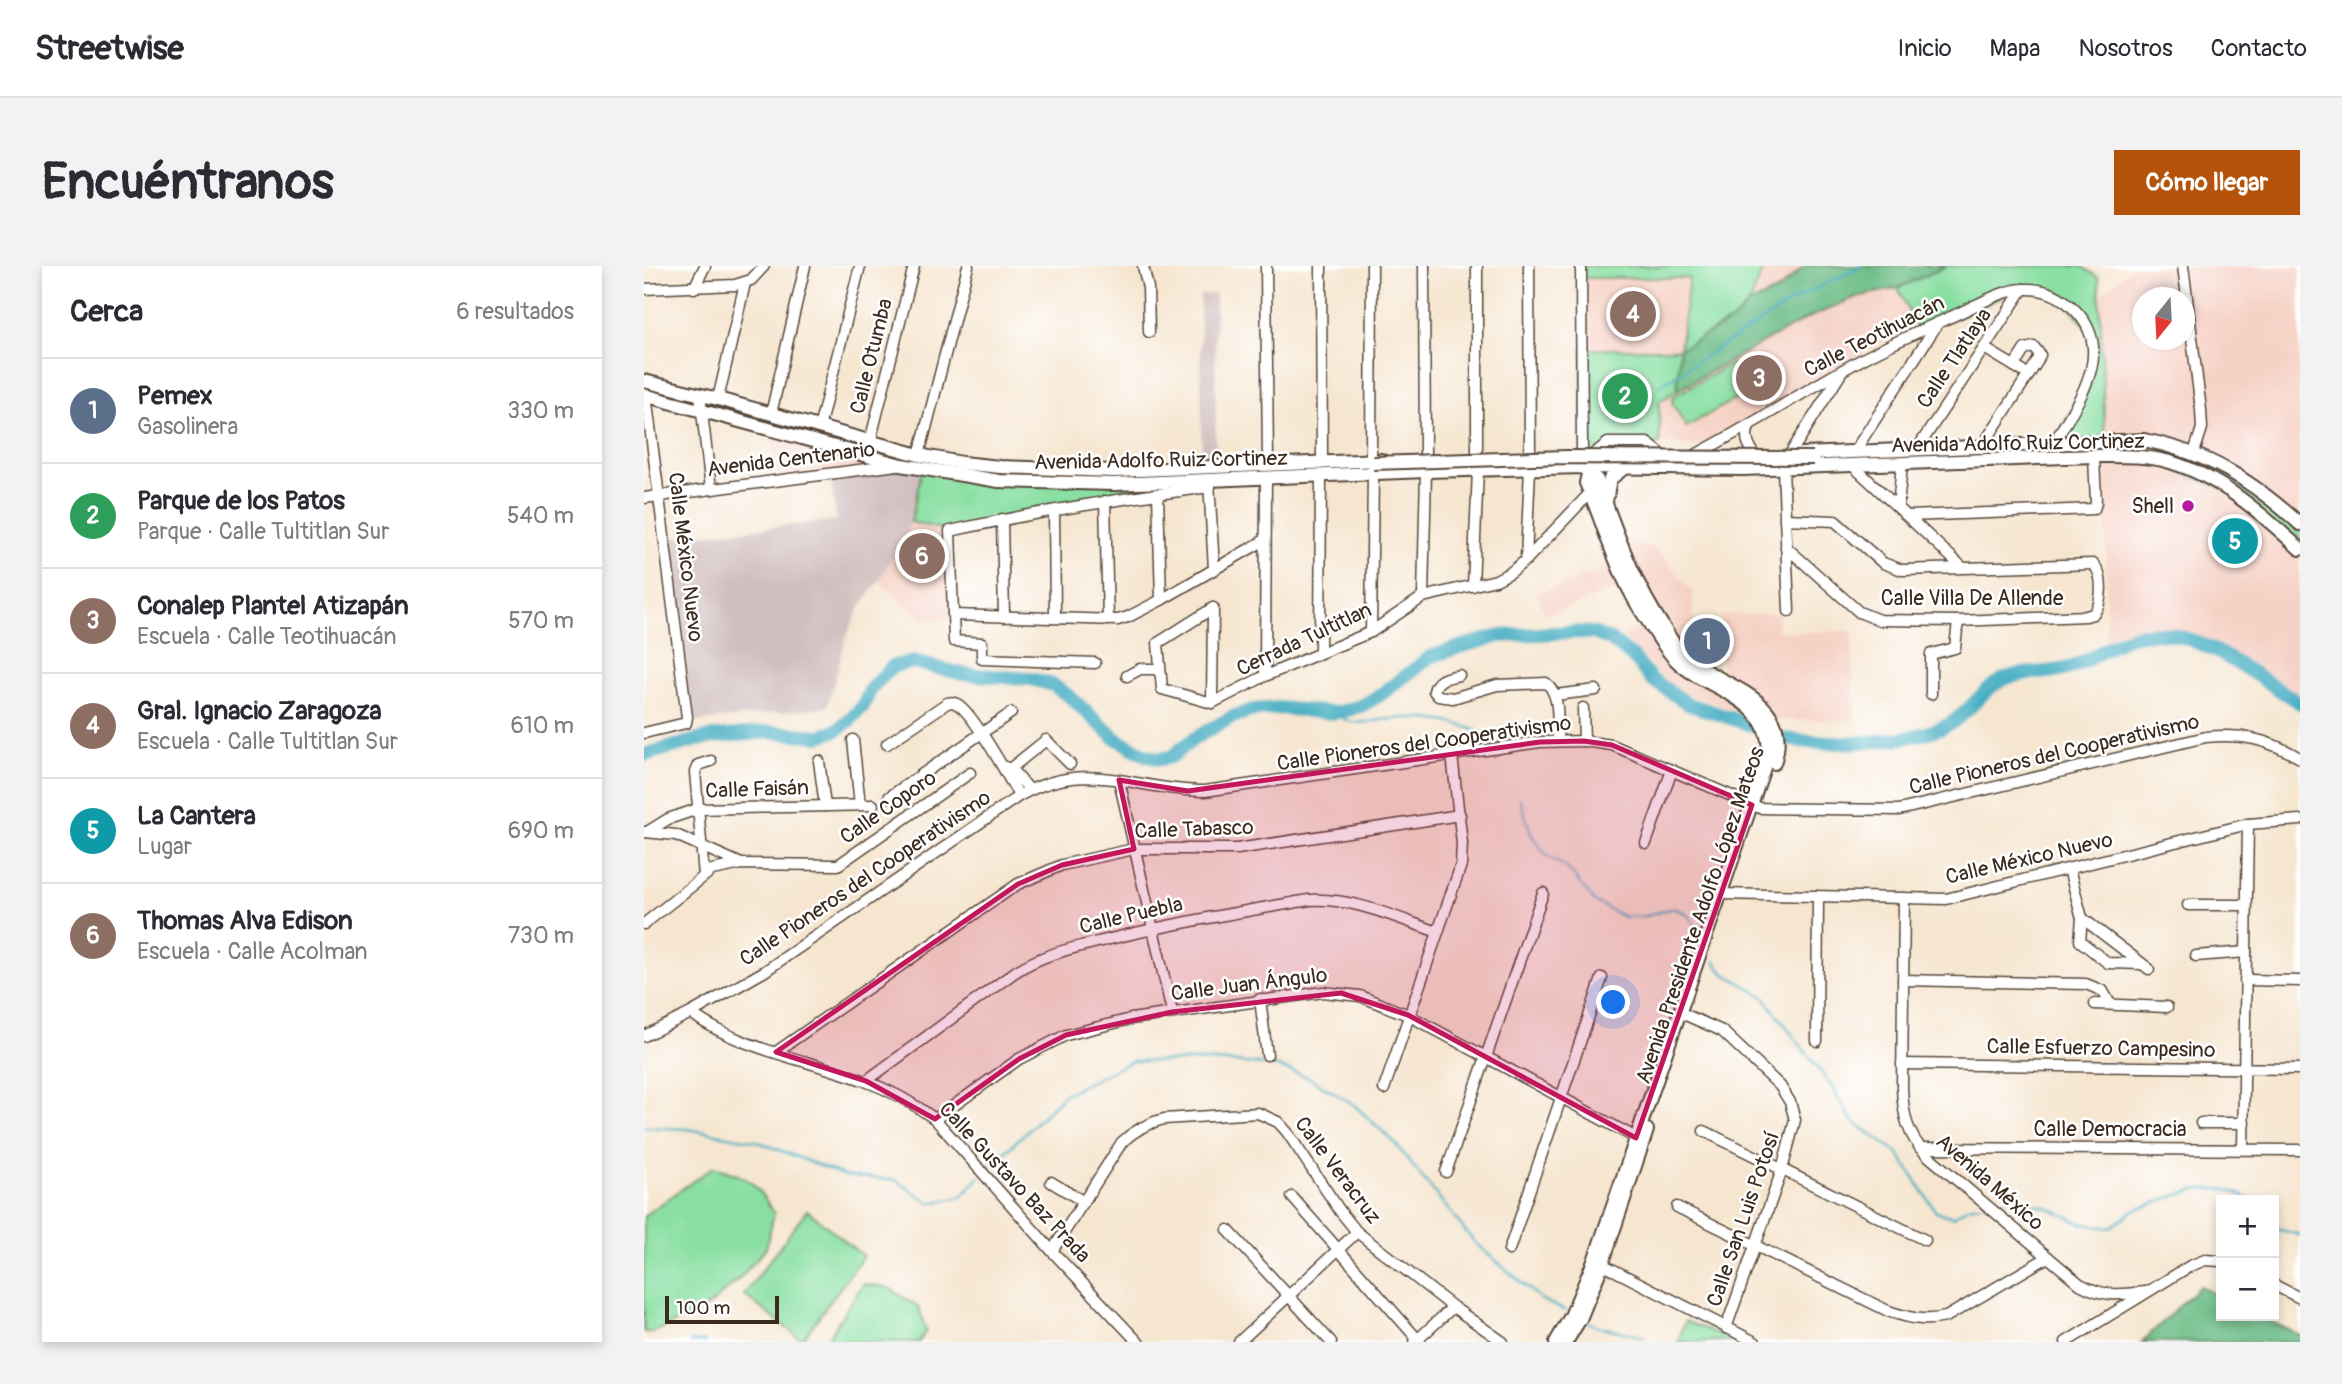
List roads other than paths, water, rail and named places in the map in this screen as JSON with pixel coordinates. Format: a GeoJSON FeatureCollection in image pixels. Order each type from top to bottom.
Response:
{"type":"FeatureCollection","features":[{"type":"Feature","properties":{"kind":"main road","name":"Avenida Adolfo Ruiz Cortinez"},"geometry":{"type":"LineString","coordinates":[[644,381],[919,455],[990,466],[1114,471],[1268,464],[1321,469]]}},
{"type":"Feature","properties":{"kind":"main road","name":"Avenida Adolfo Ruiz Cortinez"},"geometry":{"type":"LineString","coordinates":[[645,395],[901,465],[988,480],[1114,484],[1210,483],[1321,469],[1567,457],[1835,459]]}},
{"type":"Feature","properties":{"kind":"main road","name":"Avenida Adolfo Ruiz Cortinez"},"geometry":{"type":"LineString","coordinates":[[1426,464],[1451,471],[1546,468],[1588,477],[1626,467],[1783,468],[1835,459],[1854,452],[2149,441],[2193,453],[2225,467],[2247,480],[2300,524]]}},
{"type":"Feature","properties":{"kind":"main road"},"geometry":{"type":"LineString","coordinates":[[2147,458],[2149,441]]}},
{"type":"Feature","properties":{"kind":"main road"},"geometry":{"type":"LineString","coordinates":[[2169,462],[2174,447]]}},
{"type":"Feature","properties":{"kind":"main road","name":"Avenida Adolfo Ruiz Cortinez"},"geometry":{"type":"LineString","coordinates":[[1373,466],[1426,464],[1451,457],[1588,453],[1790,454],[1835,459],[1852,465],[2094,456],[2147,458],[2190,469],[2230,491],[2300,549]]}},
{"type":"Feature","properties":{"kind":"main road","name":"Avenida Presidente Adolfo López Mateos"},"geometry":{"type":"LineString","coordinates":[[1588,453],[1588,477],[1630,592],[1663,644],[1684,667],[1743,700],[1762,723],[1769,753],[1756,806]]}},
{"type":"Feature","properties":{"kind":"main road"},"geometry":{"type":"LineString","coordinates":[[1588,477],[1600,460],[1605,459],[1687,460],[1714,454]]}},
{"type":"Feature","properties":{"kind":"main road"},"geometry":{"type":"LineString","coordinates":[[1451,457],[1451,471]]}},
{"type":"Feature","properties":{"kind":"main road"},"geometry":{"type":"LineString","coordinates":[[988,480],[990,466]]}},
{"type":"Feature","properties":{"kind":"main road"},"geometry":{"type":"LineString","coordinates":[[1605,502],[1611,479],[1615,473],[1626,467]]}},
{"type":"Feature","properties":{"kind":"main road","name":"Avenida Presidente Adolfo López Mateos"},"geometry":{"type":"LineString","coordinates":[[1566,1342],[1580,1319],[1683,1013],[1756,806],[1777,755],[1778,743],[1773,723],[1749,693],[1695,664],[1679,651],[1640,590],[1597,480],[1588,477]]}},
{"type":"Feature","properties":{"kind":"main road","name":"Avenida Presidente Adolfo López Mateos"},"geometry":{"type":"LineString","coordinates":[[1556,1342],[1598,1263]]}},
{"type":"Feature","properties":{"kind":"street"},"geometry":{"type":"LineString","coordinates":[[694,288],[705,266]]}},
{"type":"Feature","properties":{"kind":"street"},"geometry":{"type":"LineString","coordinates":[[644,289],[745,283],[764,266]]}},
{"type":"Feature","properties":{"kind":"street"},"geometry":{"type":"LineString","coordinates":[[771,414],[805,266]]}},
{"type":"Feature","properties":{"kind":"street"},"geometry":{"type":"LineString","coordinates":[[819,428],[860,266]]}},
{"type":"Feature","properties":{"kind":"street","name":"Calle Otumba"},"geometry":{"type":"LineString","coordinates":[[869,457],[870,442],[914,266]]}},
{"type":"Feature","properties":{"kind":"street"},"geometry":{"type":"LineString","coordinates":[[919,455],[968,266]]}},
{"type":"Feature","properties":{"kind":"street"},"geometry":{"type":"LineString","coordinates":[[1143,266],[1148,288],[1149,332]]}},
{"type":"Feature","properties":{"kind":"street"},"geometry":{"type":"LineString","coordinates":[[1266,266],[1268,464]]}},
{"type":"Feature","properties":{"kind":"street"},"geometry":{"type":"LineString","coordinates":[[1320,652],[1321,266]]}},
{"type":"Feature","properties":{"kind":"street"},"geometry":{"type":"LineString","coordinates":[[1371,632],[1372,266]]}},
{"type":"Feature","properties":{"kind":"street"},"geometry":{"type":"LineString","coordinates":[[1423,597],[1426,464],[1424,266]]}},
{"type":"Feature","properties":{"kind":"street"},"geometry":{"type":"LineString","coordinates":[[1477,266],[1477,456]]}},
{"type":"Feature","properties":{"kind":"street"},"geometry":{"type":"LineString","coordinates":[[1529,266],[1530,454]]}},
{"type":"Feature","properties":{"kind":"street"},"geometry":{"type":"LineString","coordinates":[[1581,266],[1588,453]]}},
{"type":"Feature","properties":{"kind":"street"},"geometry":{"type":"LineString","coordinates":[[2183,267],[2202,428],[2193,453]]}},
{"type":"Feature","properties":{"kind":"street"},"geometry":{"type":"LineString","coordinates":[[718,399],[745,283]]}},
{"type":"Feature","properties":{"kind":"street","name":"Calle Teotihuacán"},"geometry":{"type":"LineString","coordinates":[[1697,454],[1749,427],[1842,371],[1924,328],[2003,293],[2023,289],[2045,290],[2063,299],[2078,312],[2090,331],[2095,350],[2092,370],[2053,445]]}},
{"type":"Feature","properties":{"kind":"street","name":"Calle Tlatlaya"},"geometry":{"type":"LineString","coordinates":[[1917,449],[2023,289]]}},
{"type":"Feature","properties":{"kind":"street"},"geometry":{"type":"LineString","coordinates":[[1854,452],[1938,323]]}},
{"type":"Feature","properties":{"kind":"street"},"geometry":{"type":"LineString","coordinates":[[1981,448],[2029,375],[2040,355],[2038,350],[2034,347],[2025,349],[2014,366]]}},
{"type":"Feature","properties":{"kind":"street"},"geometry":{"type":"LineString","coordinates":[[1984,348],[2029,375]]}},
{"type":"Feature","properties":{"kind":"street"},"geometry":{"type":"LineString","coordinates":[[1790,454],[1842,371]]}},
{"type":"Feature","properties":{"kind":"street","name":"Calle México Nuevo"},"geometry":{"type":"LineString","coordinates":[[644,733],[686,723],[645,395]]}},
{"type":"Feature","properties":{"kind":"street"},"geometry":{"type":"LineString","coordinates":[[700,395],[711,489]]}},
{"type":"Feature","properties":{"kind":"street"},"geometry":{"type":"LineString","coordinates":[[1749,427],[1747,442],[1755,455]]}},
{"type":"Feature","properties":{"kind":"street"},"geometry":{"type":"LineString","coordinates":[[1908,516],[2094,509],[2094,456]]}},
{"type":"Feature","properties":{"kind":"street"},"geometry":{"type":"LineString","coordinates":[[1898,507],[1902,464]]}},
{"type":"Feature","properties":{"kind":"street","name":"Avenida Centenario"},"geometry":{"type":"LineString","coordinates":[[644,498],[901,465]]}},
{"type":"Feature","properties":{"kind":"street"},"geometry":{"type":"LineString","coordinates":[[1852,465],[1962,567]]}},
{"type":"Feature","properties":{"kind":"street"},"geometry":{"type":"LineString","coordinates":[[1525,560],[1530,468]]}},
{"type":"Feature","properties":{"kind":"street"},"geometry":{"type":"LineString","coordinates":[[1783,468],[1789,611]]}},
{"type":"Feature","properties":{"kind":"street"},"geometry":{"type":"LineString","coordinates":[[1474,586],[1478,470]]}},
{"type":"Feature","properties":{"kind":"street","name":"Cerrada Tultitlan"},"geometry":{"type":"LineString","coordinates":[[1212,704],[1265,676],[1371,632],[1423,597],[1496,580],[1525,560],[1588,477]]}},
{"type":"Feature","properties":{"kind":"street"},"geometry":{"type":"LineString","coordinates":[[1265,676],[1266,478]]}},
{"type":"Feature","properties":{"kind":"street"},"geometry":{"type":"LineString","coordinates":[[1095,663],[982,659],[982,643],[954,641],[950,531],[1002,519],[1210,483],[1214,569]]}},
{"type":"Feature","properties":{"kind":"street"},"geometry":{"type":"LineString","coordinates":[[1158,494],[1161,600]]}},
{"type":"Feature","properties":{"kind":"street"},"geometry":{"type":"LineString","coordinates":[[1105,501],[1108,620]]}},
{"type":"Feature","properties":{"kind":"street"},"geometry":{"type":"LineString","coordinates":[[1054,511],[1055,617]]}},
{"type":"Feature","properties":{"kind":"street"},"geometry":{"type":"LineString","coordinates":[[1002,519],[1004,617]]}},
{"type":"Feature","properties":{"kind":"street"},"geometry":{"type":"LineString","coordinates":[[1785,519],[1835,522],[1883,563],[1895,569],[1962,567]]}},
{"type":"Feature","properties":{"kind":"street"},"geometry":{"type":"LineString","coordinates":[[953,615],[1108,620],[1128,617],[1265,540]]}},
{"type":"Feature","properties":{"kind":"street","name":"Calle Villa De Allende"},"geometry":{"type":"LineString","coordinates":[[1786,547],[1849,604],[1870,617],[1894,622],[2086,616],[2093,614],[2099,603],[2097,567],[2087,563],[1962,567]]}},
{"type":"Feature","properties":{"kind":"street"},"geometry":{"type":"LineString","coordinates":[[1213,608],[1212,704],[1162,690],[1159,659],[1158,643],[1213,608]]}},
{"type":"Feature","properties":{"kind":"street"},"geometry":{"type":"LineString","coordinates":[[1931,694],[1931,654],[1955,648],[1958,621]]}},
{"type":"Feature","properties":{"kind":"street"},"geometry":{"type":"LineString","coordinates":[[1127,676],[1159,659]]}},
{"type":"Feature","properties":{"kind":"street"},"geometry":{"type":"LineString","coordinates":[[1140,669],[1157,669],[1160,672]]}},
{"type":"Feature","properties":{"kind":"street"},"geometry":{"type":"LineString","coordinates":[[1459,675],[1441,679],[1434,691],[1438,696],[1453,698],[1497,685],[1546,683],[1555,695],[1558,741]]}},
{"type":"Feature","properties":{"kind":"street"},"geometry":{"type":"LineString","coordinates":[[1555,695],[1596,690]]}},
{"type":"Feature","properties":{"kind":"street"},"geometry":{"type":"LineString","coordinates":[[887,744],[947,703],[954,702],[960,705],[1007,770],[1019,796]]}},
{"type":"Feature","properties":{"kind":"street"},"geometry":{"type":"LineString","coordinates":[[1584,708],[1584,741]]}},
{"type":"Feature","properties":{"kind":"street"},"geometry":{"type":"LineString","coordinates":[[889,797],[1011,713]]}},
{"type":"Feature","properties":{"kind":"street","name":"Calle Pioneros del Cooperativismo"},"geometry":{"type":"LineString","coordinates":[[644,1035],[691,1013],[765,971],[1019,796],[1056,780],[1075,776],[1205,791],[1558,741],[1584,741],[1612,745],[1756,806],[1913,808],[2190,740],[2222,735],[2254,738],[2300,758]]}},
{"type":"Feature","properties":{"kind":"street"},"geometry":{"type":"LineString","coordinates":[[853,740],[860,805]]}},
{"type":"Feature","properties":{"kind":"street"},"geometry":{"type":"LineString","coordinates":[[1007,770],[1046,740],[1070,764]]}},
{"type":"Feature","properties":{"kind":"street"},"geometry":{"type":"LineString","coordinates":[[1384,1089],[1461,865],[1460,816],[1452,755]]}},
{"type":"Feature","properties":{"kind":"street"},"geometry":{"type":"LineString","coordinates":[[704,876],[695,768],[701,763],[711,761]]}},
{"type":"Feature","properties":{"kind":"street"},"geometry":{"type":"LineString","coordinates":[[819,761],[825,806]]}},
{"type":"Feature","properties":{"kind":"street"},"geometry":{"type":"LineString","coordinates":[[1007,770],[1030,790]]}},
{"type":"Feature","properties":{"kind":"street"},"geometry":{"type":"LineString","coordinates":[[1646,843],[1672,770]]}},
{"type":"Feature","properties":{"kind":"street","name":"Calle Coporo"},"geometry":{"type":"LineString","coordinates":[[644,924],[719,867],[742,864],[838,865],[970,773]]}},
{"type":"Feature","properties":{"kind":"street"},"geometry":{"type":"LineString","coordinates":[[1119,780],[1171,1012]]}},
{"type":"Feature","properties":{"kind":"street","name":"Calle Faisán"},"geometry":{"type":"LineString","coordinates":[[645,832],[668,819],[698,809],[873,805]]}},
{"type":"Feature","properties":{"kind":"street","name":"Calle Tabasco"},"geometry":{"type":"LineString","coordinates":[[776,1052],[1018,884],[1062,865],[1134,849],[1237,849],[1460,816]]}},
{"type":"Feature","properties":{"kind":"street","name":"Calle México Nuevo"},"geometry":{"type":"LineString","coordinates":[[1725,894],[1958,897],[2248,824],[2300,820]]}},
{"type":"Feature","properties":{"kind":"street"},"geometry":{"type":"LineString","coordinates":[[2243,1148],[2248,824]]}},
{"type":"Feature","properties":{"kind":"street","name":"Calle Coporo"},"geometry":{"type":"LineString","coordinates":[[645,832],[676,835],[742,864]]}},
{"type":"Feature","properties":{"kind":"street"},"geometry":{"type":"LineString","coordinates":[[2068,869],[2082,918],[2080,941],[2108,963],[2146,966],[2082,918]]}},
{"type":"Feature","properties":{"kind":"street"},"geometry":{"type":"LineString","coordinates":[[1446,1172],[1543,893]]}},
{"type":"Feature","properties":{"kind":"street"},"geometry":{"type":"LineString","coordinates":[[1817,1041],[1818,897]]}},
{"type":"Feature","properties":{"kind":"street","name":"Calle Puebla"},"geometry":{"type":"LineString","coordinates":[[866,1081],[1032,961],[1051,954],[1151,928],[1328,898],[1438,932]]}},
{"type":"Feature","properties":{"kind":"street","name":"Avenida México"},"geometry":{"type":"LineString","coordinates":[[1904,898],[1902,1064],[1905,1116],[1914,1140],[1920,1149],[2080,1284],[2095,1292],[2112,1295],[2145,1292]]}},
{"type":"Feature","properties":{"kind":"street"},"geometry":{"type":"LineString","coordinates":[[2188,905],[2246,905]]}},
{"type":"Feature","properties":{"kind":"street"},"geometry":{"type":"LineString","coordinates":[[2196,957],[2246,952]]}},
{"type":"Feature","properties":{"kind":"street"},"geometry":{"type":"LineString","coordinates":[[1509,1250],[1602,978]]}},
{"type":"Feature","properties":{"kind":"street"},"geometry":{"type":"LineString","coordinates":[[1903,980],[2086,984],[2104,991],[2110,1004]]}},
{"type":"Feature","properties":{"kind":"street"},"geometry":{"type":"LineString","coordinates":[[2245,980],[2300,981]]}},
{"type":"Feature","properties":{"kind":"street","name":"Calle Juan Ángulo"},"geometry":{"type":"LineString","coordinates":[[935,1119],[1019,1059],[1066,1035],[1171,1012],[1323,992],[1360,996],[1408,1015],[1640,1140]]}},
{"type":"Feature","properties":{"kind":"street"},"geometry":{"type":"LineString","coordinates":[[1259,999],[1267,1055]]}},
{"type":"Feature","properties":{"kind":"street"},"geometry":{"type":"LineString","coordinates":[[2095,1004],[2167,1007]]}},
{"type":"Feature","properties":{"kind":"street","name":"Calle Gustavo Baz Prada"},"geometry":{"type":"LineString","coordinates":[[691,1013],[720,1032],[866,1081],[917,1106],[935,1119],[1052,1251],[1138,1342]]}},
{"type":"Feature","properties":{"kind":"street","name":"Calle San Luis Potosí"},"geometry":{"type":"LineString","coordinates":[[1683,1013],[1722,1031],[1786,1094],[1795,1120],[1782,1170],[1726,1328]]}},
{"type":"Feature","properties":{"kind":"street","name":"Calle Esfuerzo Campesino"},"geometry":{"type":"LineString","coordinates":[[1902,1064],[2300,1069]]}},
{"type":"Feature","properties":{"kind":"street","name":"Calle Veracruz"},"geometry":{"type":"LineString","coordinates":[[1052,1251],[1122,1142],[1141,1127],[1164,1119],[1258,1113],[1278,1122],[1287,1132],[1357,1233],[1503,1342]]}},
{"type":"Feature","properties":{"kind":"street"},"geometry":{"type":"LineString","coordinates":[[2201,1123],[2244,1123]]}},
{"type":"Feature","properties":{"kind":"street"},"geometry":{"type":"LineString","coordinates":[[1704,1131],[1925,1240]]}},
{"type":"Feature","properties":{"kind":"street","name":"Calle Democracia"},"geometry":{"type":"LineString","coordinates":[[1920,1149],[2300,1150]]}},
{"type":"Feature","properties":{"kind":"street"},"geometry":{"type":"LineString","coordinates":[[1051,1182],[1084,1202]]}},
{"type":"Feature","properties":{"kind":"street"},"geometry":{"type":"LineString","coordinates":[[1292,1197],[1417,1341],[1453,1307]]}},
{"type":"Feature","properties":{"kind":"street"},"geometry":{"type":"LineString","coordinates":[[1678,1207],[1888,1311],[1922,1321],[1947,1317],[2048,1257]]}},
{"type":"Feature","properties":{"kind":"street"},"geometry":{"type":"LineString","coordinates":[[1228,1230],[1331,1342]]}},
{"type":"Feature","properties":{"kind":"street"},"geometry":{"type":"LineString","coordinates":[[1239,1342],[1357,1233]]}},
{"type":"Feature","properties":{"kind":"street"},"geometry":{"type":"LineString","coordinates":[[2066,1342],[2190,1266],[2216,1261]]}},
{"type":"Feature","properties":{"kind":"street"},"geometry":{"type":"LineString","coordinates":[[1598,1263],[1752,1341]]}},
{"type":"Feature","properties":{"kind":"street"},"geometry":{"type":"LineString","coordinates":[[2279,1288],[2300,1298]]}},
{"type":"Feature","properties":{"kind":"waterway"},"geometry":{"type":"LineString","coordinates":[[1659,386],[1799,297],[1861,266]]}},
{"type":"Feature","properties":{"kind":"waterway"},"geometry":{"type":"LineString","coordinates":[[644,755],[714,737],[769,732],[820,736],[837,730],[849,721],[863,706],[871,688],[893,666],[913,662],[963,674],[1031,679],[1053,685],[1115,738],[1145,755],[1160,759],[1171,757],[1195,738],[1232,717],[1253,710],[1280,708],[1333,713],[1348,710],[1383,693],[1430,657],[1499,636],[1575,632],[1593,633],[1611,640],[1633,657],[1651,679],[1688,704],[1752,725]]}},
{"type":"Feature","properties":{"kind":"waterway"},"geometry":{"type":"LineString","coordinates":[[1786,739],[1869,742],[1933,731],[1963,714],[2002,680],[2066,669],[2128,637],[2152,633],[2184,638],[2218,652],[2300,703]]}},
{"type":"Feature","properties":{"kind":"waterway"},"geometry":{"type":"LineString","coordinates":[[1333,713],[1357,722],[1401,718],[1442,721],[1469,728],[1489,739]]}},
{"type":"Feature","properties":{"kind":"waterway"},"geometry":{"type":"LineString","coordinates":[[1520,799],[1531,834],[1546,855],[1567,868],[1595,902],[1624,917],[1646,916],[1673,908],[1686,913],[1698,929]]}},
{"type":"Feature","properties":{"kind":"waterway"},"geometry":{"type":"LineString","coordinates":[[1715,961],[1722,972],[1764,997],[1832,1087],[1852,1121],[1898,1153],[1936,1212],[1953,1217],[1968,1207],[1980,1205]]}},
{"type":"Feature","properties":{"kind":"waterway"},"geometry":{"type":"LineString","coordinates":[[985,1172],[1065,1094],[1132,1061],[1213,1061],[1271,1065],[1308,1077],[1353,1104],[1393,1141],[1476,1244],[1542,1300],[1566,1311]]}},
{"type":"Feature","properties":{"kind":"waterway"},"geometry":{"type":"LineString","coordinates":[[644,1127],[688,1129],[756,1141],[846,1176],[896,1180],[930,1203],[961,1197],[980,1177]]}},
{"type":"Feature","properties":{"kind":"waterway"},"geometry":{"type":"LineString","coordinates":[[1990,1203],[2013,1199],[2049,1208],[2083,1224],[2110,1228],[2134,1210],[2196,1189],[2225,1189],[2243,1195]]}},
{"type":"Feature","properties":{"kind":"waterway"},"geometry":{"type":"LineString","coordinates":[[2279,1229],[2300,1235]]}},
{"type":"Feature","properties":{"kind":"waterway"},"geometry":{"type":"LineString","coordinates":[[1586,1321],[1596,1326],[1645,1337]]}},
{"type":"Feature","properties":{"kind":"waterway"},"geometry":{"type":"LineString","coordinates":[[690,1342],[705,1342]]}},
{"type":"Feature","properties":{"kind":"place","name":"Gral. Ignacio Zaragoza"},"geometry":{"type":"Point","coordinates":[1633,314]}},
{"type":"Feature","properties":{"kind":"place","name":"Conalep Plantel Atizapán"},"geometry":{"type":"Point","coordinates":[1759,378]}},
{"type":"Feature","properties":{"kind":"place","name":"Parque de los Patos"},"geometry":{"type":"Point","coordinates":[1625,396]}},
{"type":"Feature","properties":{"kind":"place","name":"Shell"},"geometry":{"type":"Point","coordinates":[2188,506]}},
{"type":"Feature","properties":{"kind":"place","name":"La Cantera"},"geometry":{"type":"Point","coordinates":[2235,541]}},
{"type":"Feature","properties":{"kind":"place","name":"Thomas Alva Edison"},"geometry":{"type":"Point","coordinates":[922,556]}},
{"type":"Feature","properties":{"kind":"place","name":"Pemex"},"geometry":{"type":"Point","coordinates":[1707,641]}}]}
